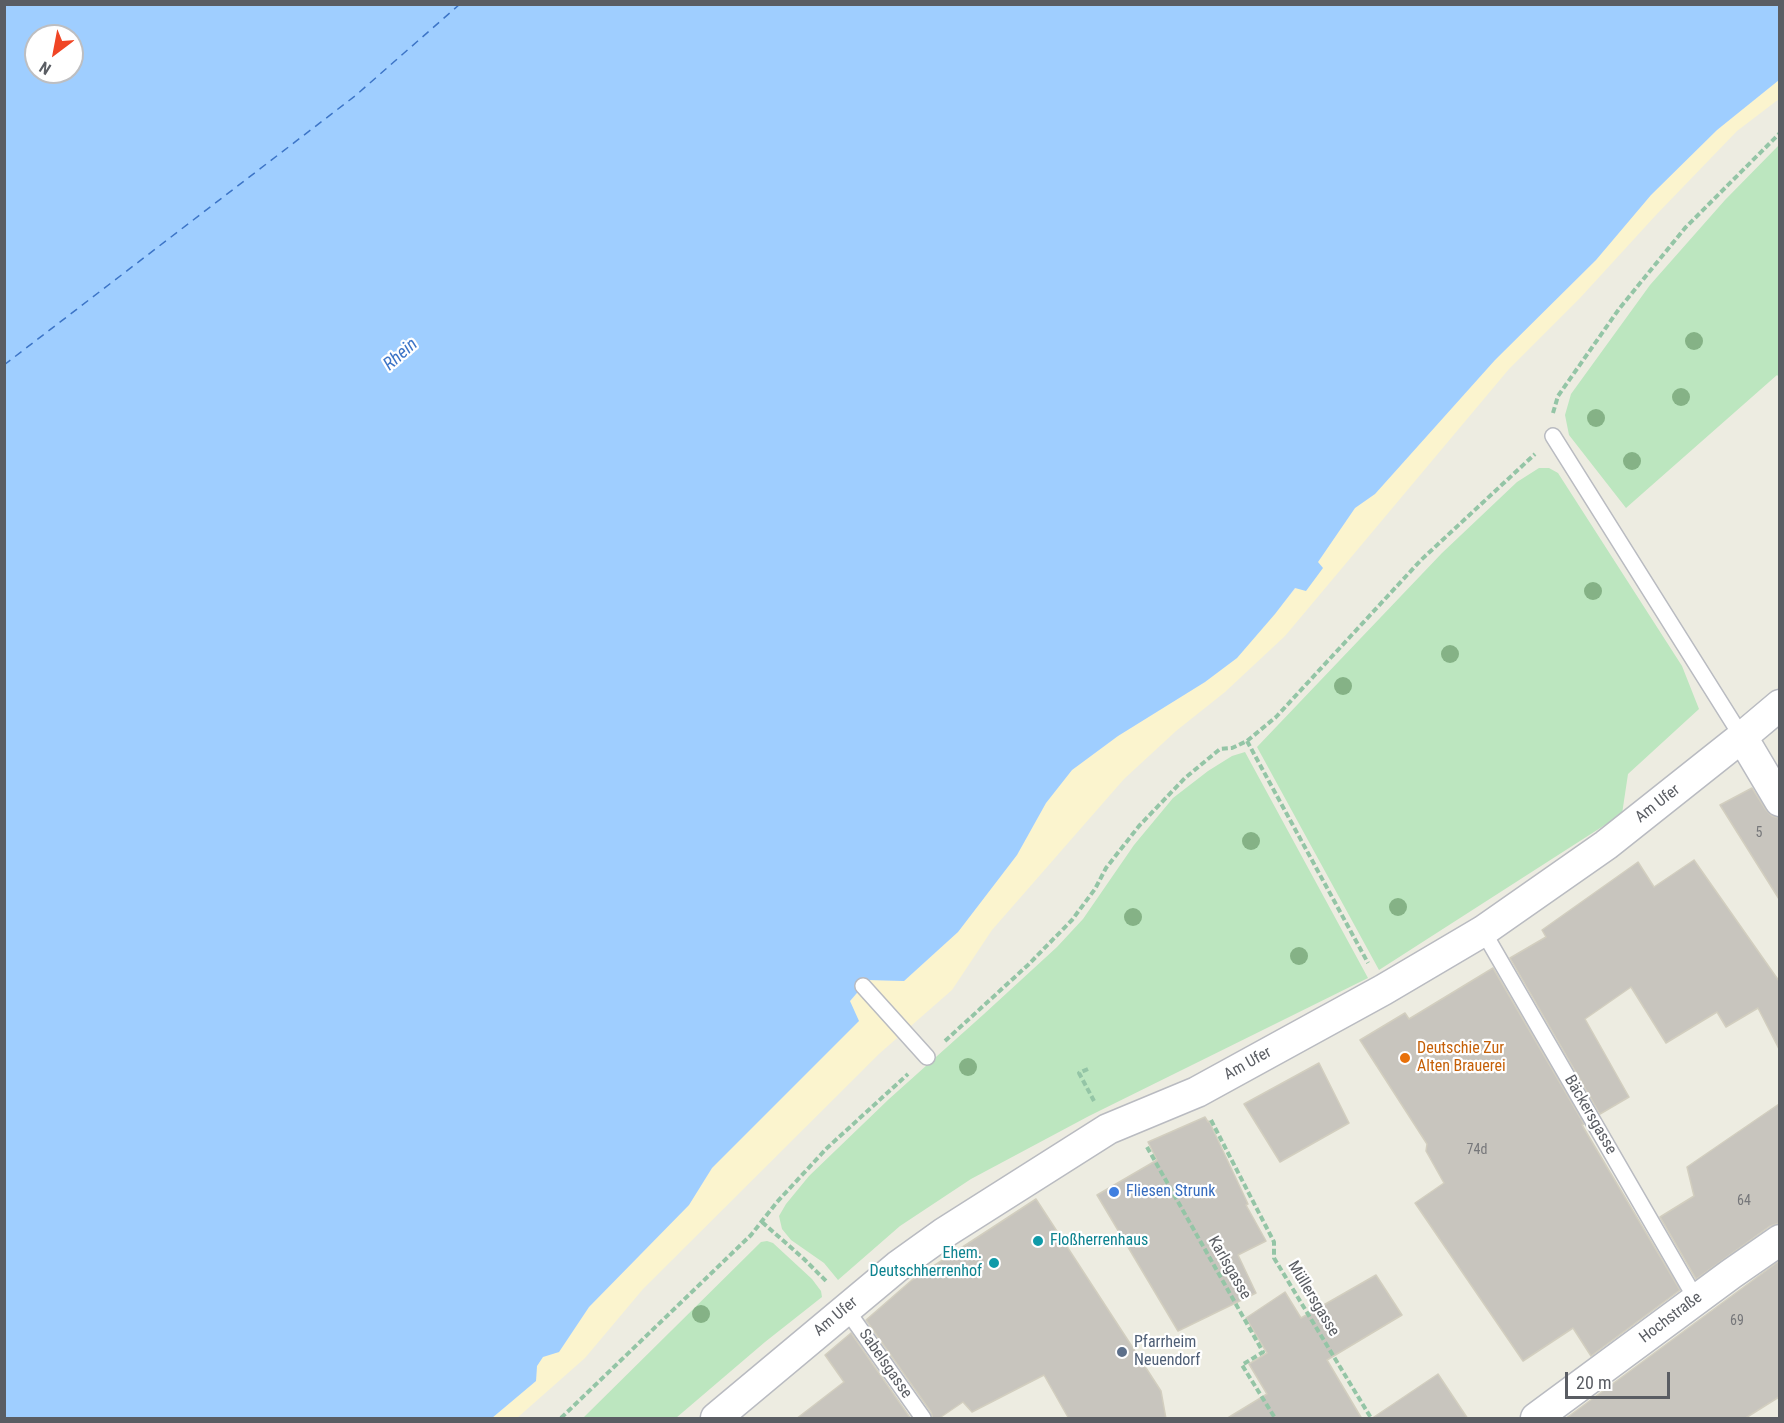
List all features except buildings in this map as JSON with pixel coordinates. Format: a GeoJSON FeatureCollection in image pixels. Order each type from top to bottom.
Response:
{"type":"FeatureCollection","features":[{"type":"Feature","properties":{"kind":"street","name":"Am Ufer"},"geometry":{"type":"LineString","coordinates":[[726,1415],[846,1309],[898,1266],[944,1233],[1108,1129],[1197,1092],[1383,990],[1483,931],[1606,845],[1779,705]]}},
{"type":"Feature","properties":{"kind":"street"},"geometry":{"type":"LineString","coordinates":[[1742,737],[1779,801]]}},
{"type":"Feature","properties":{"kind":"street","name":"Hochstraße"},"geometry":{"type":"LineString","coordinates":[[1536,1419],[1779,1240]]}},
{"type":"Feature","properties":{"kind":"lane"},"geometry":{"type":"LineString","coordinates":[[1553,436],[1742,737]]}},
{"type":"Feature","properties":{"kind":"lane","name":"Bäckersgasse"},"geometry":{"type":"LineString","coordinates":[[1483,931],[1696,1299]]}},
{"type":"Feature","properties":{"kind":"lane"},"geometry":{"type":"LineString","coordinates":[[863,986],[927,1057]]}},
{"type":"Feature","properties":{"kind":"lane","name":"Sabelsgasse"},"geometry":{"type":"LineString","coordinates":[[846,1309],[923,1419]]}},
{"type":"Feature","properties":{"kind":"path"},"geometry":{"type":"LineString","coordinates":[[1302,688],[1421,560],[1478,509],[1553,436],[1551,417],[1558,396],[1619,309],[1685,228],[1779,132]]}},
{"type":"Feature","properties":{"kind":"path"},"geometry":{"type":"LineString","coordinates":[[1247,741],[1383,990]]}},
{"type":"Feature","properties":{"kind":"path","name":"Müllersgasse"},"geometry":{"type":"LineString","coordinates":[[1197,1092],[1274,1242],[1274,1258],[1371,1419]]}},
{"type":"Feature","properties":{"kind":"path","name":"Karlsgasse"},"geometry":{"type":"LineString","coordinates":[[1131,1120],[1263,1352],[1242,1365],[1275,1419]]}},
{"type":"Feature","properties":{"kind":"path"},"geometry":{"type":"LineString","coordinates":[[762,1222],[828,1282],[846,1309]]}},
{"type":"Feature","properties":{"kind":"green space"},"geometry":{"type":"Polygon","coordinates":[[[1779,145],[1779,377],[1777,375],[1626,508],[1569,435],[1565,415],[1571,394],[1650,285],[1725,200],[1779,145]]]}},
{"type":"Feature","properties":{"kind":"green space"},"geometry":{"type":"Polygon","coordinates":[[[1539,468],[1549,468],[1558,473],[1682,666],[1699,709],[1628,774],[1622,814],[1379,970],[1257,747],[1442,553],[1517,482],[1539,468]]]}},
{"type":"Feature","properties":{"kind":"green space"},"geometry":{"type":"Polygon","coordinates":[[[1245,752],[1368,978],[1089,1116],[971,1179],[900,1226],[838,1280],[824,1263],[791,1240],[782,1229],[779,1216],[786,1204],[809,1176],[889,1099],[1057,947],[1083,919],[1134,845],[1173,798],[1208,771],[1232,756],[1245,752]]]}},
{"type":"Feature","properties":{"kind":"green space"},"geometry":{"type":"Polygon","coordinates":[[[761,1242],[773,1243],[812,1279],[821,1291],[822,1297],[676,1418],[583,1418],[761,1242]]]}},
{"type":"Feature","properties":{"kind":"sand"},"geometry":{"type":"Polygon","coordinates":[[[1779,80],[1779,99],[1737,131],[1580,298],[1509,369],[1285,636],[1225,692],[1176,731],[1124,779],[992,930],[952,990],[880,1053],[643,1289],[585,1358],[517,1418],[492,1418],[536,1381],[537,1366],[543,1356],[559,1352],[589,1307],[689,1205],[712,1168],[868,980],[904,981],[958,932],[1017,855],[1046,803],[1072,770],[1118,736],[1205,682],[1237,658],[1318,562],[1355,508],[1375,494],[1495,360],[1596,260],[1651,195],[1717,130],[1779,80]]]}},
{"type":"Feature","properties":{"kind":"water","name":"Rhein"},"geometry":{"type":"Polygon","coordinates":[[[5,5],[1779,5],[1779,80],[1717,130],[1651,195],[1596,260],[1495,360],[1375,494],[1355,508],[1318,562],[1323,568],[1306,591],[1295,588],[1237,658],[1205,682],[1118,736],[1072,770],[1046,803],[1017,855],[958,932],[904,981],[868,980],[850,1001],[859,1021],[712,1168],[689,1205],[589,1307],[559,1352],[543,1357],[537,1366],[536,1381],[492,1418],[5,1418],[5,5]]]}},
{"type":"Feature","properties":{"kind":"ferry route"},"geometry":{"type":"LineString","coordinates":[[4,365],[355,96],[460,4]]}},
{"type":"Feature","properties":{"kind":"place","name":"Deutschie Zur Alten Brauerei"},"geometry":{"type":"Point","coordinates":[1405,1058]}},
{"type":"Feature","properties":{"kind":"place","name":"Fliesen Strunk"},"geometry":{"type":"Point","coordinates":[1114,1192]}},
{"type":"Feature","properties":{"kind":"place","name":"Floßherrenhaus"},"geometry":{"type":"Point","coordinates":[1038,1241]}},
{"type":"Feature","properties":{"kind":"place","name":"Ehem. Deutschherrenhof"},"geometry":{"type":"Point","coordinates":[994,1263]}},
{"type":"Feature","properties":{"kind":"place","name":"Pfarrheim Neuendorf"},"geometry":{"type":"Point","coordinates":[1122,1352]}}]}
